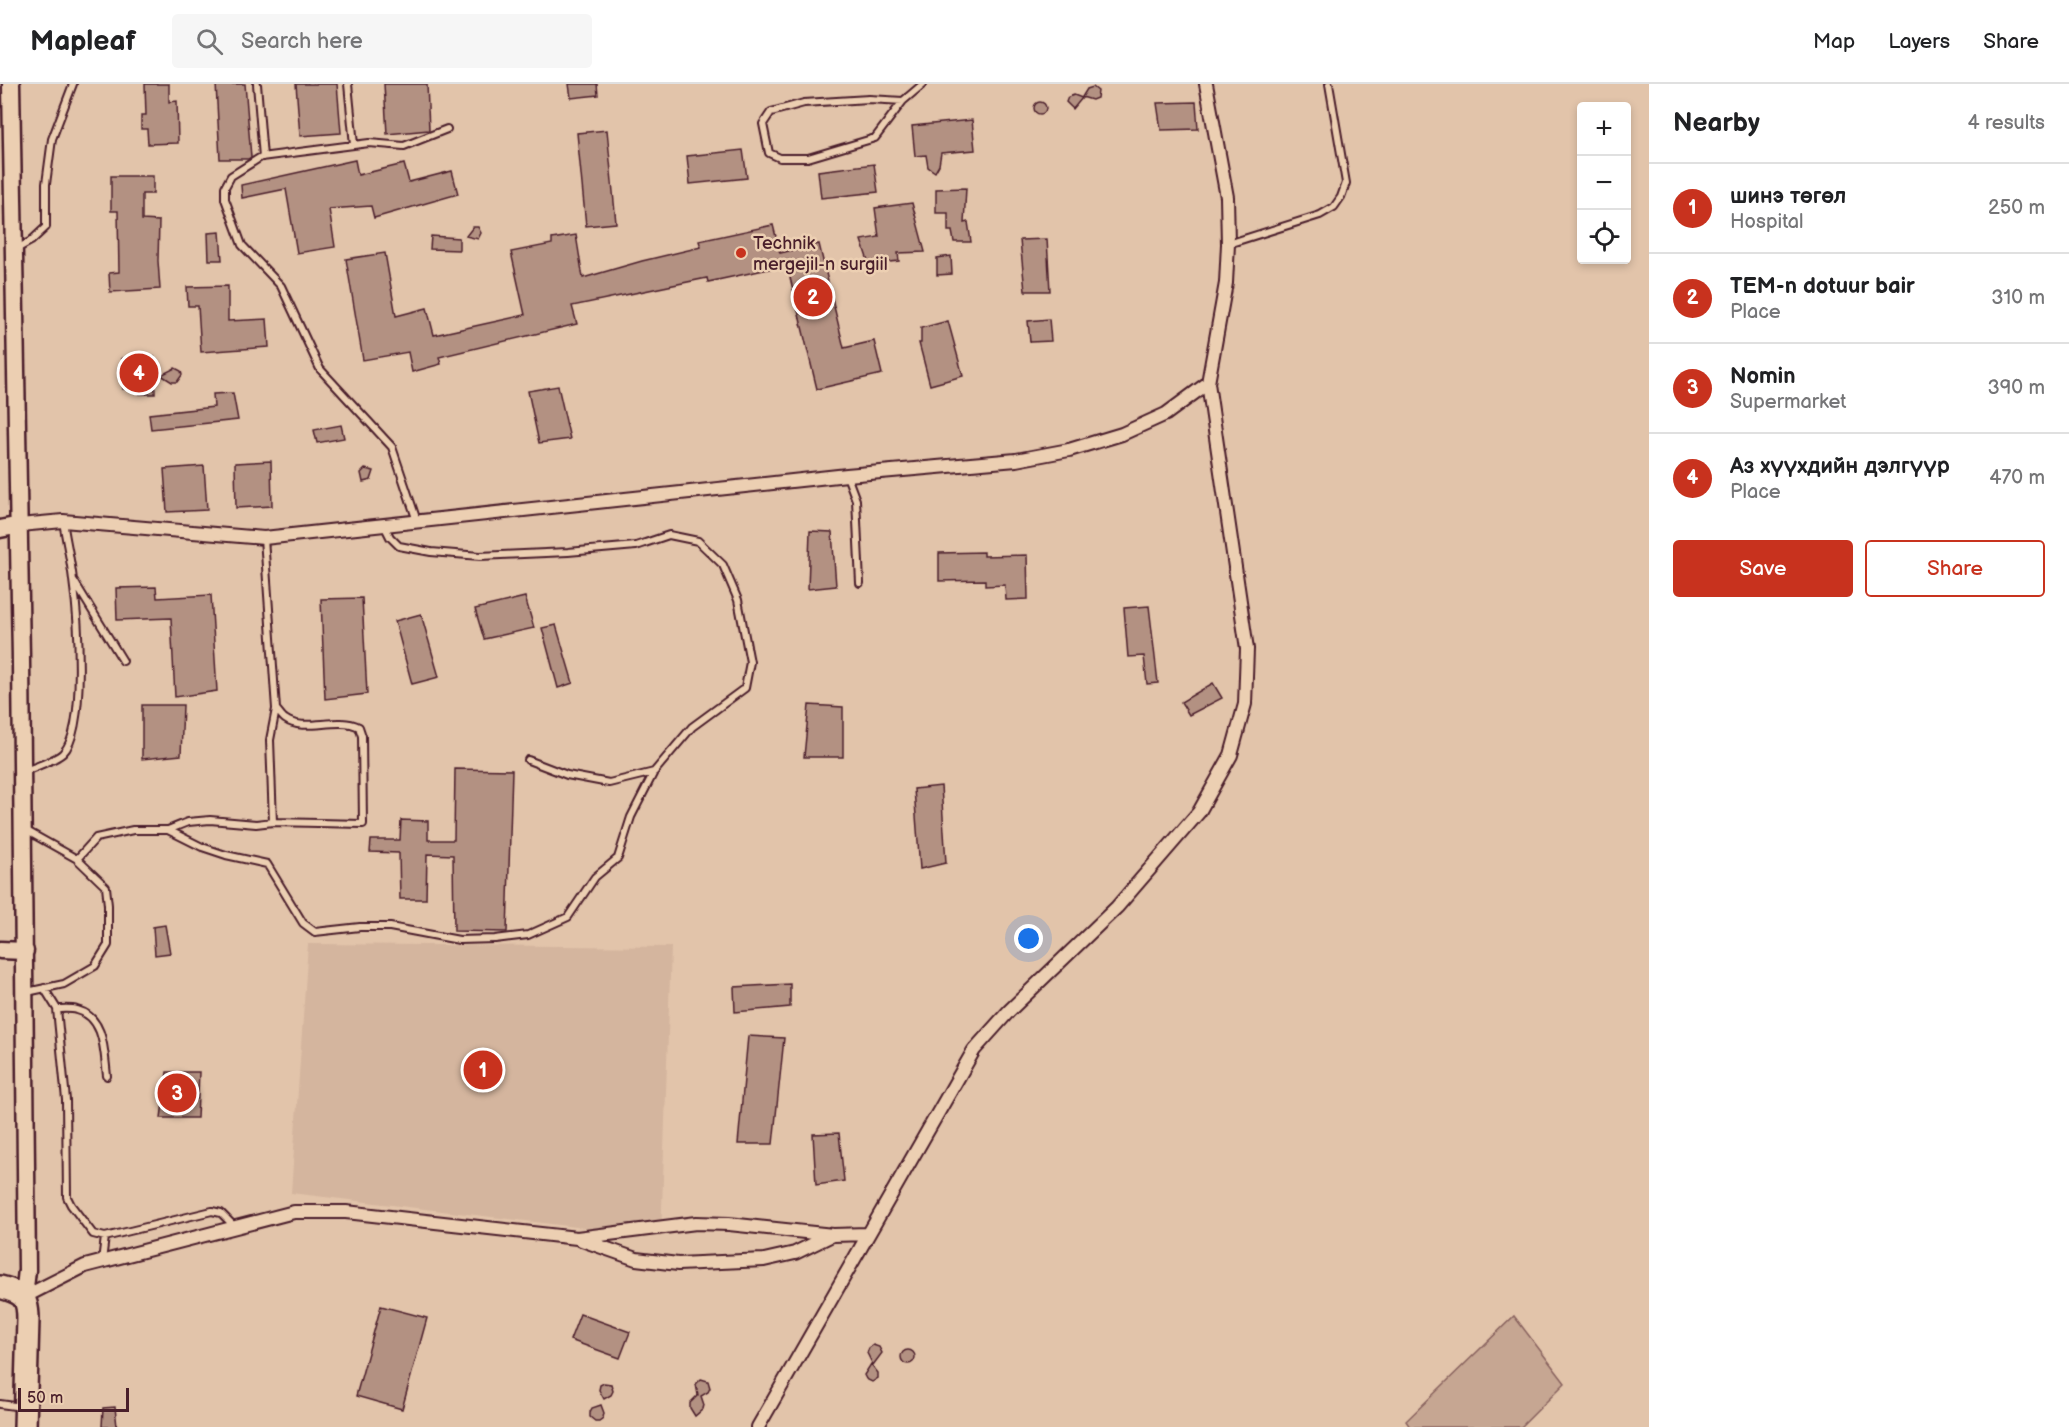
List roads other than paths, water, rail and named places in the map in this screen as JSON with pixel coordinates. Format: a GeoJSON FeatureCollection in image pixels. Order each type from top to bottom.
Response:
{"type":"FeatureCollection","features":[{"type":"Feature","properties":{"kind":"highway"},"geometry":{"type":"LineString","coordinates":[[0,1287],[16,1292],[24,1297],[27,1303],[25,1417]]}},
{"type":"Feature","properties":{"kind":"main road"},"geometry":{"type":"LineString","coordinates":[[12,84],[7,166],[15,250],[20,525],[27,1270],[24,1297]]}},
{"type":"Feature","properties":{"kind":"main road"},"geometry":{"type":"LineString","coordinates":[[0,529],[20,525]]}},
{"type":"Feature","properties":{"kind":"main road"},"geometry":{"type":"LineString","coordinates":[[0,950],[25,951]]}},
{"type":"Feature","properties":{"kind":"street"},"geometry":{"type":"LineString","coordinates":[[758,1427],[974,1050],[1009,1011],[1118,907],[1199,812],[1231,755],[1245,704],[1247,648],[1208,383],[1226,283],[1228,244],[1227,197],[1206,84]]}},
{"type":"Feature","properties":{"kind":"street"},"geometry":{"type":"LineString","coordinates":[[20,525],[63,521],[264,538],[847,475],[1016,460],[1069,450],[1122,435],[1167,414],[1208,383]]}},
{"type":"Feature","properties":{"kind":"street"},"geometry":{"type":"LineString","coordinates":[[24,1297],[85,1266],[294,1212],[346,1212],[577,1238],[636,1259],[678,1264],[764,1260],[795,1252],[833,1234]]}},
{"type":"Feature","properties":{"kind":"street"},"geometry":{"type":"LineString","coordinates":[[577,1238],[696,1223],[833,1234],[867,1234]]}},
{"type":"Feature","properties":{"kind":"lane"},"geometry":{"type":"LineString","coordinates":[[15,250],[31,241],[46,227],[46,184],[52,138],[73,84]]}},
{"type":"Feature","properties":{"kind":"lane"},"geometry":{"type":"LineString","coordinates":[[257,84],[263,157]]}},
{"type":"Feature","properties":{"kind":"lane"},"geometry":{"type":"LineString","coordinates":[[348,84],[354,145]]}},
{"type":"Feature","properties":{"kind":"lane"},"geometry":{"type":"LineString","coordinates":[[903,102],[868,99],[804,104],[771,112],[763,124],[769,153],[780,158],[808,158],[874,138],[903,102],[923,84]]}},
{"type":"Feature","properties":{"kind":"lane"},"geometry":{"type":"LineString","coordinates":[[1228,244],[1320,215],[1334,207],[1341,197],[1346,183],[1329,84]]}},
{"type":"Feature","properties":{"kind":"lane"},"geometry":{"type":"LineString","coordinates":[[417,521],[392,447],[320,369],[281,286],[242,245],[225,199],[225,187],[231,176],[263,157],[369,143],[404,146],[447,129]]}},
{"type":"Feature","properties":{"kind":"lane"},"geometry":{"type":"LineString","coordinates":[[847,475],[856,500],[860,583]]}},
{"type":"Feature","properties":{"kind":"lane"},"geometry":{"type":"LineString","coordinates":[[23,772],[62,754],[74,735],[78,701],[74,581],[63,521]]}},
{"type":"Feature","properties":{"kind":"lane"},"geometry":{"type":"LineString","coordinates":[[168,830],[202,847],[267,864],[303,922],[315,932],[360,927],[390,927],[459,940],[528,935],[568,917],[595,877],[618,858],[631,817],[654,772],[692,727],[745,688],[750,662],[738,600],[723,565],[698,541],[669,536],[636,546],[480,556],[431,552],[399,546],[383,525]]}},
{"type":"Feature","properties":{"kind":"lane"},"geometry":{"type":"LineString","coordinates":[[264,538],[276,708],[270,740],[273,822]]}},
{"type":"Feature","properties":{"kind":"lane"},"geometry":{"type":"LineString","coordinates":[[74,581],[123,661]]}},
{"type":"Feature","properties":{"kind":"lane"},"geometry":{"type":"LineString","coordinates":[[76,859],[96,838],[133,830],[168,830],[188,822],[210,820],[256,824],[273,822],[363,824],[362,736],[359,727],[350,722],[296,724],[285,719],[276,708]]}},
{"type":"Feature","properties":{"kind":"lane"},"geometry":{"type":"LineString","coordinates":[[528,760],[567,775],[609,783],[654,772]]}},
{"type":"Feature","properties":{"kind":"lane"},"geometry":{"type":"LineString","coordinates":[[24,830],[76,859],[106,887],[108,904],[108,945],[95,966],[64,984],[25,993]]}},
{"type":"Feature","properties":{"kind":"lane"},"geometry":{"type":"LineString","coordinates":[[44,988],[57,1009],[66,1100],[68,1197],[71,1205],[93,1234],[105,1237],[212,1211],[221,1213],[235,1227]]}},
{"type":"Feature","properties":{"kind":"lane"},"geometry":{"type":"LineString","coordinates":[[57,1009],[77,1010],[94,1019],[103,1039],[107,1076]]}},
{"type":"Feature","properties":{"kind":"lane"},"geometry":{"type":"LineString","coordinates":[[102,1262],[105,1237]]}},
{"type":"Feature","properties":{"kind":"lane"},"geometry":{"type":"LineString","coordinates":[[0,1404],[25,1417]]}},
{"type":"Feature","properties":{"kind":"place","name":"Technik mergejil-n surgiil"},"geometry":{"type":"Point","coordinates":[741,253]}},
{"type":"Feature","properties":{"kind":"place","name":"TEM-n dotuur bair"},"geometry":{"type":"Point","coordinates":[813,297]}},
{"type":"Feature","properties":{"kind":"place","name":"Аз хүүхдийн дэлгүүр"},"geometry":{"type":"Point","coordinates":[139,373]}},
{"type":"Feature","properties":{"kind":"place","name":"шинэ төгөл"},"geometry":{"type":"Point","coordinates":[483,1070]}},
{"type":"Feature","properties":{"kind":"place","name":"Nomin"},"geometry":{"type":"Point","coordinates":[177,1093]}}]}
